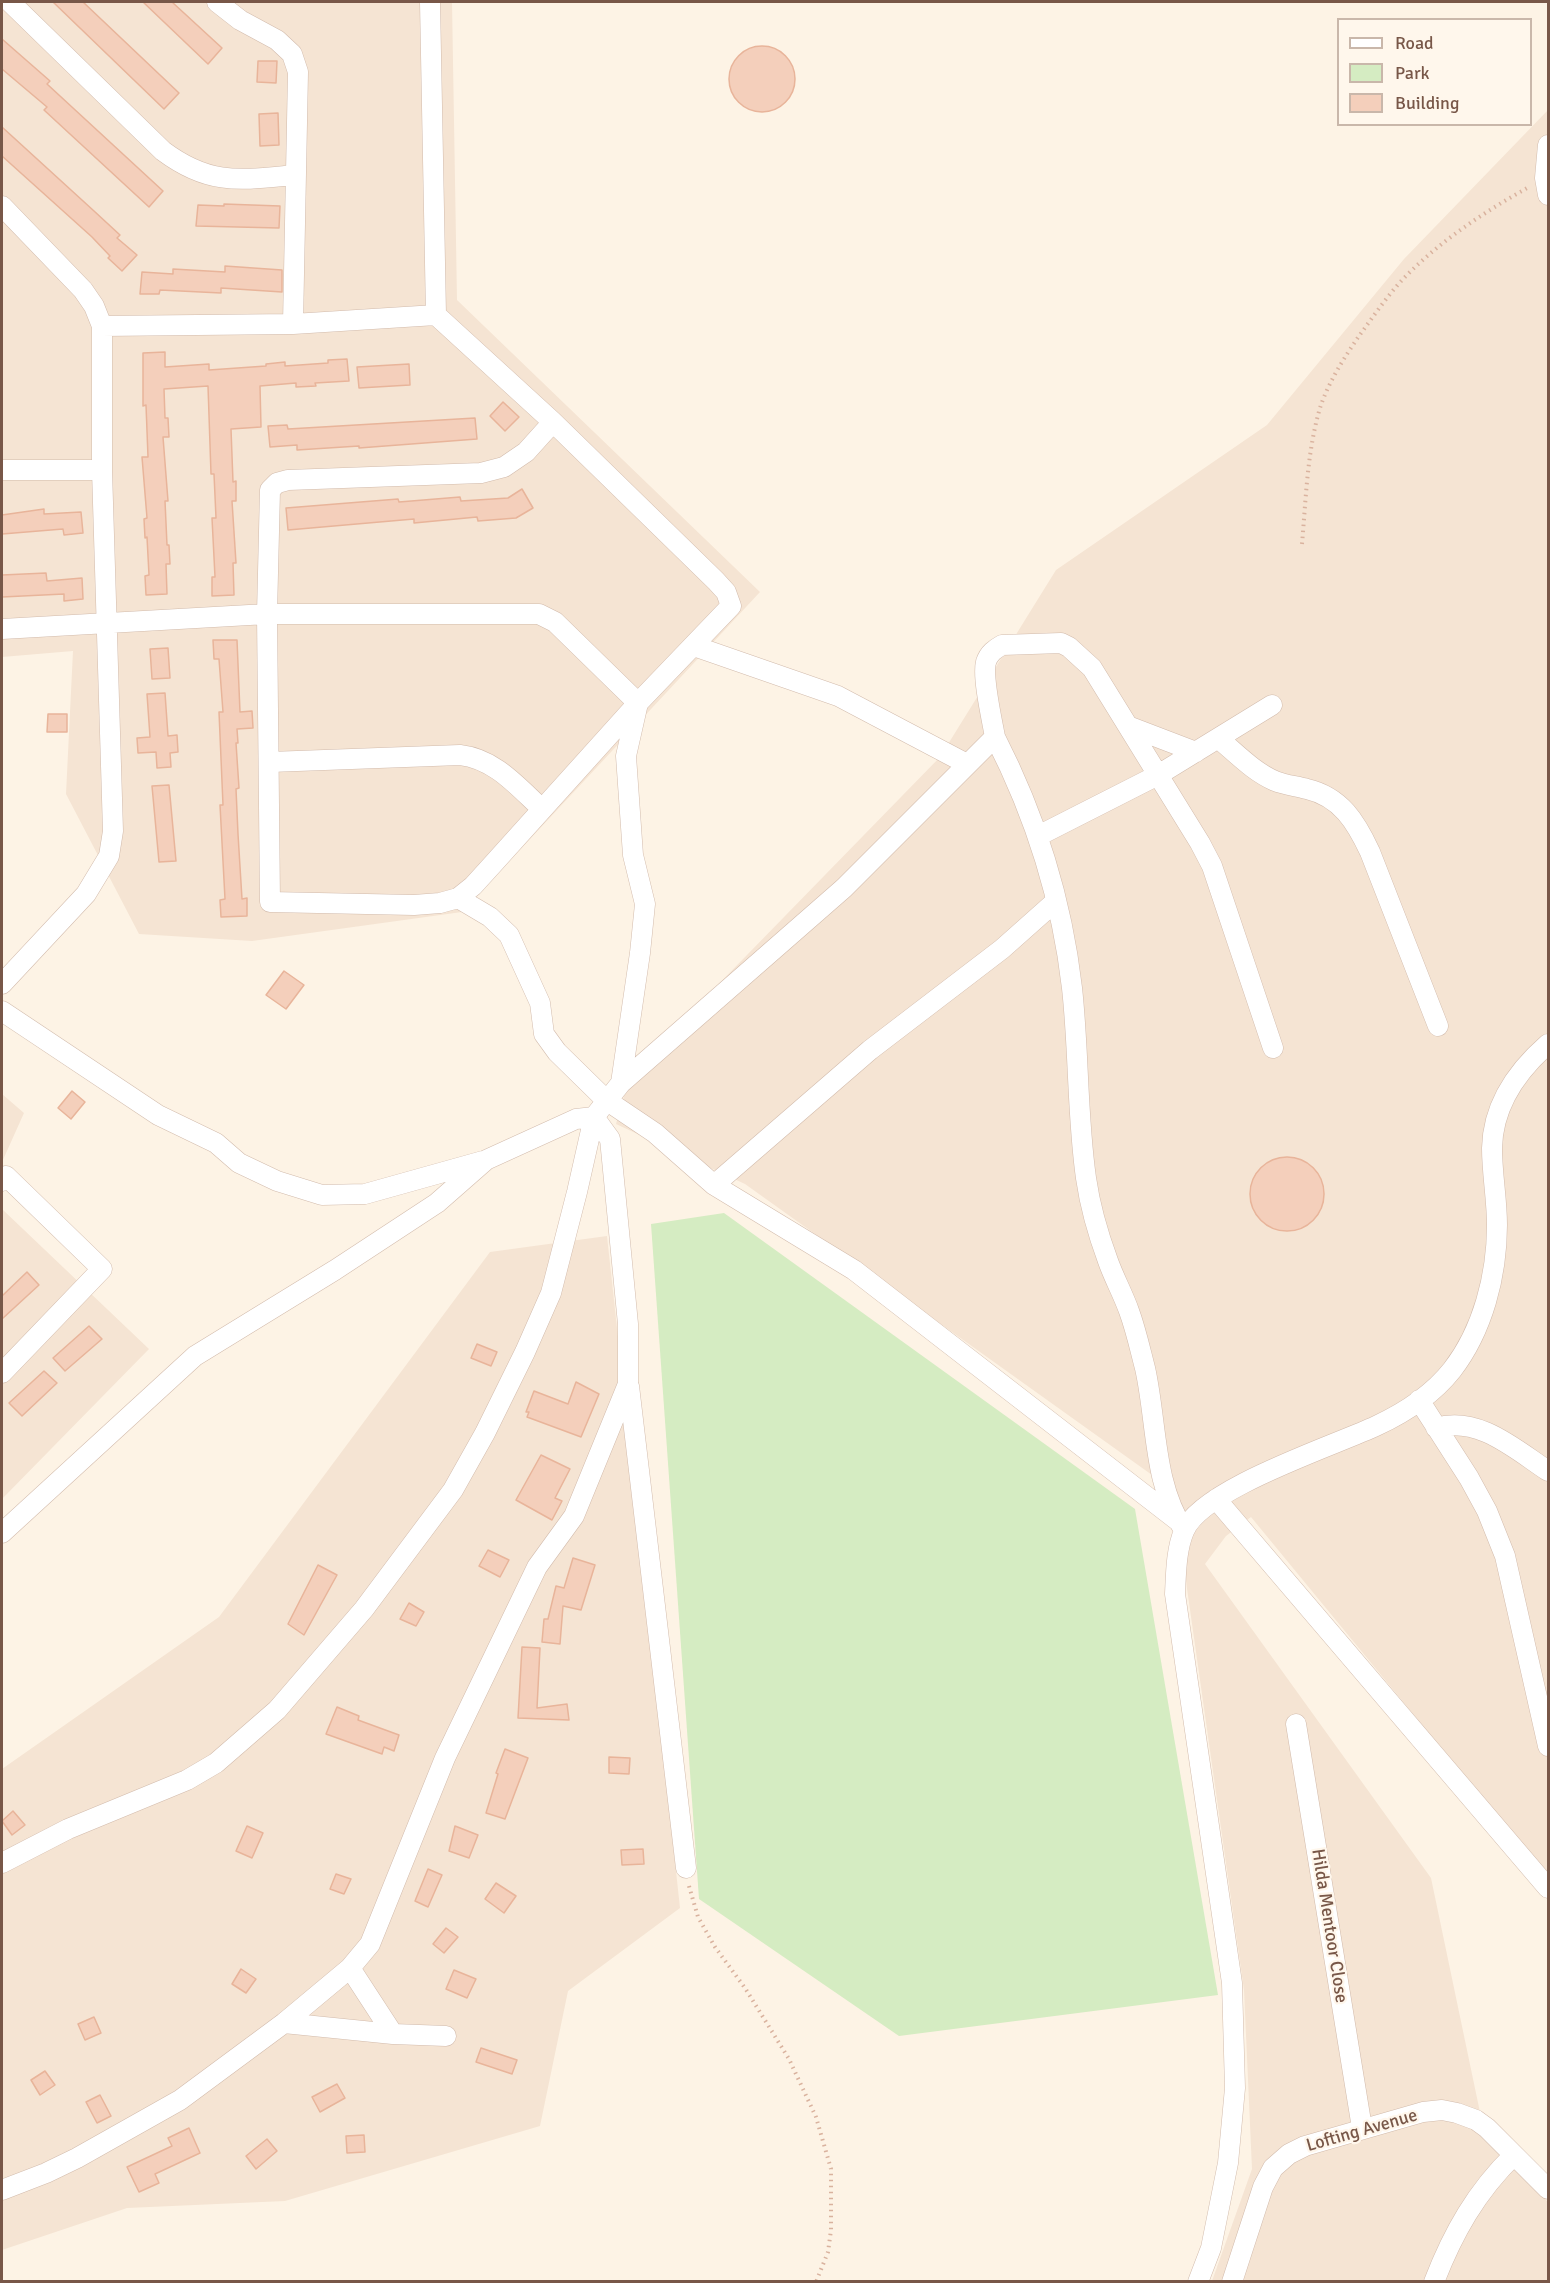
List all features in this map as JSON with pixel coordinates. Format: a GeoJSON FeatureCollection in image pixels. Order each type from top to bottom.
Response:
{"type":"FeatureCollection","features":[{"type":"Feature","properties":{"kind":"street"},"geometry":{"type":"LineString","coordinates":[[10,2],[163,151],[183,166],[212,176],[238,180],[295,175]]}},
{"type":"Feature","properties":{"kind":"street"},"geometry":{"type":"LineString","coordinates":[[217,2],[240,20],[277,40],[292,54],[298,72],[293,324]]}},
{"type":"Feature","properties":{"kind":"street"},"geometry":{"type":"LineString","coordinates":[[430,2],[436,315]]}},
{"type":"Feature","properties":{"kind":"street"},"geometry":{"type":"LineString","coordinates":[[1547,186],[1548,145]]}},
{"type":"Feature","properties":{"kind":"street"},"geometry":{"type":"LineString","coordinates":[[2,206],[83,290],[94,306],[102,326],[102,470],[113,831],[109,856],[86,894],[2,984]]}},
{"type":"Feature","properties":{"kind":"street"},"geometry":{"type":"LineString","coordinates":[[102,326],[293,324],[436,315],[553,422],[726,592],[731,606],[638,703],[473,886],[458,898],[440,903],[414,905],[270,902],[267,614],[270,490],[277,483],[288,480],[481,473],[504,467],[519,457],[553,422]]}},
{"type":"Feature","properties":{"kind":"street"},"geometry":{"type":"LineString","coordinates":[[2,470],[102,470]]}},
{"type":"Feature","properties":{"kind":"street"},"geometry":{"type":"LineString","coordinates":[[2,628],[267,614],[539,614],[555,622],[638,703]]}},
{"type":"Feature","properties":{"kind":"street"},"geometry":{"type":"LineString","coordinates":[[1198,2282],[1211,2248],[1228,2163],[1235,2088],[1232,1983],[1174,1594],[1181,1525],[1161,1464],[1151,1394],[1137,1334],[1101,1241],[1086,1178],[1072,989],[1066,944],[1038,836],[994,737],[986,664],[994,649],[1002,645],[1055,642],[1069,647],[1092,668],[1212,866],[1274,1048]]}},
{"type":"Feature","properties":{"kind":"street"},"geometry":{"type":"LineString","coordinates":[[694,646],[838,696],[967,764]]}},
{"type":"Feature","properties":{"kind":"street"},"geometry":{"type":"LineString","coordinates":[[621,1083],[645,904],[633,855],[626,756],[638,703]]}},
{"type":"Feature","properties":{"kind":"street"},"geometry":{"type":"LineString","coordinates":[[1038,836],[1158,775],[1272,705]]}},
{"type":"Feature","properties":{"kind":"street"},"geometry":{"type":"LineString","coordinates":[[1128,726],[1196,752]]}},
{"type":"Feature","properties":{"kind":"street"},"geometry":{"type":"LineString","coordinates":[[2,1863],[68,1829],[187,1780],[216,1763],[277,1710],[364,1609],[453,1490],[485,1433],[551,1293],[594,1117],[606,1100],[621,1083],[844,888],[994,737]]}},
{"type":"Feature","properties":{"kind":"street"},"geometry":{"type":"LineString","coordinates":[[1219,739],[1256,770],[1274,781],[1325,795],[1346,811],[1360,830],[1370,852],[1438,1026]]}},
{"type":"Feature","properties":{"kind":"street"},"geometry":{"type":"LineString","coordinates":[[270,762],[460,755],[476,757],[498,768],[542,809]]}},
{"type":"Feature","properties":{"kind":"street"},"geometry":{"type":"LineString","coordinates":[[458,898],[490,917],[509,935],[540,1003],[544,1034],[557,1053],[606,1100],[655,1133],[714,1185],[854,1270],[1181,1525]]}},
{"type":"Feature","properties":{"kind":"street"},"geometry":{"type":"LineString","coordinates":[[714,1185],[870,1050],[1002,949],[1056,901]]}},
{"type":"Feature","properties":{"kind":"street"},"geometry":{"type":"LineString","coordinates":[[2,1011],[158,1115],[216,1143],[240,1163],[277,1180],[322,1195],[365,1194],[486,1160],[576,1119],[594,1117]]}},
{"type":"Feature","properties":{"kind":"street"},"geometry":{"type":"LineString","coordinates":[[1181,1525],[1216,1499],[1296,1459],[1377,1425],[1431,1392],[1451,1370],[1468,1345],[1491,1285],[1497,1226],[1492,1147],[1496,1121],[1503,1099],[1516,1077],[1548,1044]]}},
{"type":"Feature","properties":{"kind":"street"},"geometry":{"type":"LineString","coordinates":[[594,1117],[610,1139],[628,1324],[628,1384],[686,1868]]}},
{"type":"Feature","properties":{"kind":"street"},"geometry":{"type":"LineString","coordinates":[[2,1533],[195,1356],[335,1270],[427,1209],[486,1160]]}},
{"type":"Feature","properties":{"kind":"street"},"geometry":{"type":"LineString","coordinates":[[2,1181],[6,1176],[102,1269],[2,1373]]}},
{"type":"Feature","properties":{"kind":"street"},"geometry":{"type":"LineString","coordinates":[[2,2190],[66,2163],[180,2100],[284,2023],[350,1968],[370,1944],[445,1758],[537,1567],[574,1516],[628,1384]]}},
{"type":"Feature","properties":{"kind":"street"},"geometry":{"type":"LineString","coordinates":[[1419,1400],[1469,1478],[1487,1511],[1504,1556],[1548,1746]]}},
{"type":"Feature","properties":{"kind":"street"},"geometry":{"type":"LineString","coordinates":[[1436,1428],[1448,1424],[1481,1430],[1496,1437],[1548,1471]]}},
{"type":"Feature","properties":{"kind":"street"},"geometry":{"type":"LineString","coordinates":[[1216,1499],[1548,1888]]}},
{"type":"Feature","properties":{"kind":"street","name":"Hilda Mentoor Close"},"geometry":{"type":"LineString","coordinates":[[1296,1724],[1362,2128]]}},
{"type":"Feature","properties":{"kind":"street"},"geometry":{"type":"LineString","coordinates":[[350,1968],[393,2034]]}},
{"type":"Feature","properties":{"kind":"street"},"geometry":{"type":"LineString","coordinates":[[284,2023],[393,2034],[446,2036]]}},
{"type":"Feature","properties":{"kind":"street","name":"Lofting Avenue"},"geometry":{"type":"LineString","coordinates":[[1232,2282],[1263,2187],[1273,2168],[1289,2154],[1305,2146],[1362,2128],[1423,2112],[1442,2110],[1457,2113],[1476,2120],[1487,2128],[1548,2189]]}},
{"type":"Feature","properties":{"kind":"street"},"geometry":{"type":"LineString","coordinates":[[1434,2282],[1454,2235],[1468,2210],[1496,2172],[1514,2155]]}},
{"type":"Feature","properties":{"kind":"path"},"geometry":{"type":"LineString","coordinates":[[1302,544],[1308,466],[1320,407],[1344,359],[1379,308],[1403,279],[1440,245],[1491,208],[1547,186]]}},
{"type":"Feature","properties":{"kind":"path"},"geometry":{"type":"LineString","coordinates":[[686,1868],[698,1917],[715,1947],[746,1988],[789,2059],[816,2117],[831,2169],[831,2230],[828,2252],[816,2282]]}},
{"type":"Feature","properties":{"kind":"shaded area"},"geometry":{"type":"Polygon","coordinates":[[[2,2],[452,2],[457,300],[760,592],[462,912],[252,941],[139,934],[66,794],[73,651],[2,657],[2,2]]]}},
{"type":"Feature","properties":{"kind":"shaded area"},"geometry":{"type":"Polygon","coordinates":[[[1548,110],[1548,1878],[1251,1517],[1226,1536],[1205,1564],[1431,1878],[1486,2141],[1548,2202],[1548,2281],[1212,2281],[1252,2169],[1244,1990],[1173,1490],[745,1184],[616,1124],[630,1075],[940,757],[1056,570],[1267,425],[1404,259],[1548,110]]]}},
{"type":"Feature","properties":{"kind":"shaded area"},"geometry":{"type":"Polygon","coordinates":[[[2,1094],[24,1113],[2,1162],[2,1094]]]}},
{"type":"Feature","properties":{"kind":"shaded area"},"geometry":{"type":"Polygon","coordinates":[[[2,1209],[149,1349],[2,1499],[2,1209]]]}},
{"type":"Feature","properties":{"kind":"shaded area"},"geometry":{"type":"Polygon","coordinates":[[[607,1236],[680,1908],[568,1991],[540,2126],[285,2201],[127,2208],[2,2250],[2,1769],[219,1617],[490,1252],[607,1236]]]}},
{"type":"Feature","properties":{"kind":"green space"},"geometry":{"type":"Polygon","coordinates":[[[724,1213],[1135,1509],[1218,1995],[899,2036],[699,1899],[651,1224],[724,1213]]]}},
{"type":"Feature","properties":{"kind":"building"},"geometry":{"type":"Polygon","coordinates":[[[53,2],[83,2],[179,93],[164,109],[53,2]]]}},
{"type":"Feature","properties":{"kind":"building"},"geometry":{"type":"Polygon","coordinates":[[[143,2],[172,2],[222,48],[208,64],[143,2]]]}},
{"type":"Feature","properties":{"kind":"building"},"geometry":{"type":"Polygon","coordinates":[[[2,39],[50,81],[47,84],[163,191],[149,207],[44,110],[47,107],[2,69],[2,39]]]}},
{"type":"Feature","properties":{"kind":"building"},"geometry":{"type":"Polygon","coordinates":[[[755,46],[769,46],[781,51],[790,60],[795,79],[793,92],[786,103],[769,112],[755,112],[743,107],[734,98],[729,86],[729,72],[734,60],[743,51],[755,46]]]}},
{"type":"Feature","properties":{"kind":"building"},"geometry":{"type":"Polygon","coordinates":[[[258,61],[277,61],[276,83],[257,82],[258,61]]]}},
{"type":"Feature","properties":{"kind":"building"},"geometry":{"type":"Polygon","coordinates":[[[278,113],[279,145],[260,146],[259,114],[278,113]]]}},
{"type":"Feature","properties":{"kind":"building"},"geometry":{"type":"Polygon","coordinates":[[[2,127],[120,235],[117,238],[137,255],[122,271],[108,258],[110,256],[92,237],[2,156],[2,127]]]}},
{"type":"Feature","properties":{"kind":"building"},"geometry":{"type":"Polygon","coordinates":[[[224,204],[280,206],[279,228],[196,226],[198,205],[224,206],[224,204]]]}},
{"type":"Feature","properties":{"kind":"building"},"geometry":{"type":"Polygon","coordinates":[[[225,266],[282,270],[282,292],[221,288],[221,293],[160,290],[159,294],[140,294],[142,272],[173,274],[173,269],[225,272],[225,266]]]}},
{"type":"Feature","properties":{"kind":"building"},"geometry":{"type":"Polygon","coordinates":[[[165,352],[165,367],[209,364],[209,370],[266,366],[266,364],[285,362],[285,366],[328,363],[328,360],[347,359],[349,381],[315,383],[316,386],[296,387],[296,383],[260,386],[261,427],[231,429],[233,482],[236,481],[236,501],[232,501],[236,563],[233,563],[234,595],[212,596],[212,577],[215,577],[212,518],[216,518],[214,474],[211,474],[208,386],[164,389],[165,418],[168,418],[169,437],[163,437],[168,501],[165,501],[167,545],[169,545],[170,564],[166,564],[167,594],[146,595],[145,576],[149,575],[147,537],[145,538],[144,519],[147,518],[142,457],[148,457],[146,405],[143,406],[143,353],[165,352]]]}},
{"type":"Feature","properties":{"kind":"building"},"geometry":{"type":"Polygon","coordinates":[[[409,364],[410,385],[359,388],[357,367],[409,364]]]}},
{"type":"Feature","properties":{"kind":"building"},"geometry":{"type":"Polygon","coordinates":[[[503,402],[519,417],[505,431],[490,416],[503,402]]]}},
{"type":"Feature","properties":{"kind":"building"},"geometry":{"type":"Polygon","coordinates":[[[475,418],[477,439],[359,448],[359,446],[297,450],[297,445],[270,447],[268,426],[287,425],[288,429],[475,418]]]}},
{"type":"Feature","properties":{"kind":"building"},"geometry":{"type":"Polygon","coordinates":[[[522,489],[533,508],[516,518],[478,521],[477,517],[414,523],[414,519],[288,530],[286,508],[398,499],[399,502],[460,497],[461,501],[508,498],[522,489]]]}},
{"type":"Feature","properties":{"kind":"building"},"geometry":{"type":"Polygon","coordinates":[[[44,509],[44,514],[81,512],[83,533],[64,535],[63,529],[2,534],[2,515],[44,509]]]}},
{"type":"Feature","properties":{"kind":"building"},"geometry":{"type":"Polygon","coordinates":[[[46,573],[47,581],[82,578],[83,599],[64,601],[64,594],[2,597],[2,575],[46,573]]]}},
{"type":"Feature","properties":{"kind":"building"},"geometry":{"type":"Polygon","coordinates":[[[213,640],[237,640],[240,712],[252,711],[253,728],[237,729],[238,743],[236,743],[242,899],[247,898],[247,916],[221,917],[220,900],[225,899],[220,805],[223,805],[219,712],[223,712],[219,659],[214,659],[213,640]]]}},
{"type":"Feature","properties":{"kind":"building"},"geometry":{"type":"Polygon","coordinates":[[[168,648],[170,678],[152,679],[150,649],[168,648]]]}},
{"type":"Feature","properties":{"kind":"building"},"geometry":{"type":"Polygon","coordinates":[[[165,693],[168,736],[177,735],[178,752],[170,753],[171,767],[157,768],[156,752],[138,753],[137,738],[150,737],[147,694],[165,693]]]}},
{"type":"Feature","properties":{"kind":"building"},"geometry":{"type":"Polygon","coordinates":[[[48,714],[67,714],[67,732],[47,732],[48,714]]]}},
{"type":"Feature","properties":{"kind":"building"},"geometry":{"type":"Polygon","coordinates":[[[169,785],[176,861],[159,862],[152,786],[169,785]]]}},
{"type":"Feature","properties":{"kind":"building"},"geometry":{"type":"Polygon","coordinates":[[[284,971],[304,985],[286,1009],[266,995],[284,971]]]}},
{"type":"Feature","properties":{"kind":"building"},"geometry":{"type":"Polygon","coordinates":[[[72,1091],[85,1102],[71,1119],[58,1108],[72,1091]]]}},
{"type":"Feature","properties":{"kind":"building"},"geometry":{"type":"Polygon","coordinates":[[[1287,1157],[1308,1163],[1318,1173],[1324,1194],[1318,1215],[1308,1225],[1287,1231],[1266,1225],[1256,1215],[1250,1194],[1256,1173],[1266,1163],[1287,1157]]]}},
{"type":"Feature","properties":{"kind":"building"},"geometry":{"type":"Polygon","coordinates":[[[27,1272],[39,1285],[2,1319],[2,1296],[27,1272]]]}},
{"type":"Feature","properties":{"kind":"building"},"geometry":{"type":"Polygon","coordinates":[[[89,1326],[102,1339],[65,1371],[53,1358],[89,1326]]]}},
{"type":"Feature","properties":{"kind":"building"},"geometry":{"type":"Polygon","coordinates":[[[477,1344],[497,1352],[491,1366],[471,1358],[477,1344]]]}},
{"type":"Feature","properties":{"kind":"building"},"geometry":{"type":"Polygon","coordinates":[[[44,1371],[57,1383],[22,1416],[9,1403],[44,1371]]]}},
{"type":"Feature","properties":{"kind":"building"},"geometry":{"type":"Polygon","coordinates":[[[576,1382],[599,1394],[581,1437],[527,1417],[529,1412],[526,1412],[534,1391],[568,1404],[576,1382]]]}},
{"type":"Feature","properties":{"kind":"building"},"geometry":{"type":"Polygon","coordinates":[[[541,1455],[570,1469],[555,1498],[562,1501],[552,1520],[516,1500],[541,1455]]]}},
{"type":"Feature","properties":{"kind":"building"},"geometry":{"type":"Polygon","coordinates":[[[488,1550],[509,1560],[500,1577],[479,1566],[488,1550]]]}},
{"type":"Feature","properties":{"kind":"building"},"geometry":{"type":"Polygon","coordinates":[[[573,1558],[595,1565],[581,1610],[563,1606],[560,1644],[542,1642],[544,1619],[548,1619],[556,1586],[564,1588],[573,1558]]]}},
{"type":"Feature","properties":{"kind":"building"},"geometry":{"type":"Polygon","coordinates":[[[318,1565],[337,1575],[304,1635],[288,1624],[318,1565]]]}},
{"type":"Feature","properties":{"kind":"building"},"geometry":{"type":"Polygon","coordinates":[[[409,1603],[424,1612],[416,1626],[400,1619],[409,1603]]]}},
{"type":"Feature","properties":{"kind":"building"},"geometry":{"type":"Polygon","coordinates":[[[522,1647],[540,1648],[537,1708],[567,1704],[569,1720],[518,1718],[522,1647]]]}},
{"type":"Feature","properties":{"kind":"building"},"geometry":{"type":"Polygon","coordinates":[[[337,1707],[359,1716],[358,1720],[399,1735],[394,1751],[384,1747],[382,1754],[326,1734],[337,1707]]]}},
{"type":"Feature","properties":{"kind":"building"},"geometry":{"type":"Polygon","coordinates":[[[505,1749],[528,1758],[505,1819],[486,1813],[505,1749]]]}},
{"type":"Feature","properties":{"kind":"building"},"geometry":{"type":"Polygon","coordinates":[[[609,1757],[630,1758],[629,1774],[609,1773],[609,1757]]]}},
{"type":"Feature","properties":{"kind":"building"},"geometry":{"type":"Polygon","coordinates":[[[13,1811],[25,1825],[12,1835],[2,1821],[13,1811]]]}},
{"type":"Feature","properties":{"kind":"building"},"geometry":{"type":"Polygon","coordinates":[[[247,1826],[263,1833],[252,1858],[236,1851],[247,1826]]]}},
{"type":"Feature","properties":{"kind":"building"},"geometry":{"type":"Polygon","coordinates":[[[455,1826],[478,1835],[469,1858],[449,1851],[455,1826]]]}},
{"type":"Feature","properties":{"kind":"building"},"geometry":{"type":"Polygon","coordinates":[[[643,1849],[644,1864],[622,1865],[621,1850],[643,1849]]]}},
{"type":"Feature","properties":{"kind":"building"},"geometry":{"type":"Polygon","coordinates":[[[428,1869],[442,1875],[428,1907],[415,1901],[428,1869]]]}},
{"type":"Feature","properties":{"kind":"building"},"geometry":{"type":"Polygon","coordinates":[[[336,1874],[351,1879],[344,1894],[330,1889],[336,1874]]]}},
{"type":"Feature","properties":{"kind":"building"},"geometry":{"type":"Polygon","coordinates":[[[496,1883],[516,1896],[504,1913],[485,1899],[496,1883]]]}},
{"type":"Feature","properties":{"kind":"building"},"geometry":{"type":"Polygon","coordinates":[[[446,1928],[458,1937],[444,1953],[433,1944],[446,1928]]]}},
{"type":"Feature","properties":{"kind":"building"},"geometry":{"type":"Polygon","coordinates":[[[241,1969],[256,1979],[246,1993],[232,1984],[241,1969]]]}},
{"type":"Feature","properties":{"kind":"building"},"geometry":{"type":"Polygon","coordinates":[[[454,1970],[476,1979],[467,1998],[446,1989],[454,1970]]]}},
{"type":"Feature","properties":{"kind":"building"},"geometry":{"type":"Polygon","coordinates":[[[94,2017],[101,2033],[85,2040],[78,2024],[94,2017]]]}},
{"type":"Feature","properties":{"kind":"building"},"geometry":{"type":"Polygon","coordinates":[[[481,2048],[517,2060],[512,2074],[476,2062],[481,2048]]]}},
{"type":"Feature","properties":{"kind":"building"},"geometry":{"type":"Polygon","coordinates":[[[45,2071],[55,2085],[40,2095],[31,2080],[45,2071]]]}},
{"type":"Feature","properties":{"kind":"building"},"geometry":{"type":"Polygon","coordinates":[[[337,2084],[345,2098],[320,2112],[312,2097],[337,2084]]]}},
{"type":"Feature","properties":{"kind":"building"},"geometry":{"type":"Polygon","coordinates":[[[100,2095],[111,2116],[97,2123],[86,2102],[100,2095]]]}},
{"type":"Feature","properties":{"kind":"building"},"geometry":{"type":"Polygon","coordinates":[[[189,2128],[200,2153],[155,2174],[159,2183],[139,2192],[127,2167],[172,2146],[168,2138],[189,2128]]]}},
{"type":"Feature","properties":{"kind":"building"},"geometry":{"type":"Polygon","coordinates":[[[364,2135],[365,2152],[347,2153],[346,2136],[364,2135]]]}},
{"type":"Feature","properties":{"kind":"building"},"geometry":{"type":"Polygon","coordinates":[[[267,2139],[277,2151],[256,2169],[246,2156],[267,2139]]]}}]}
